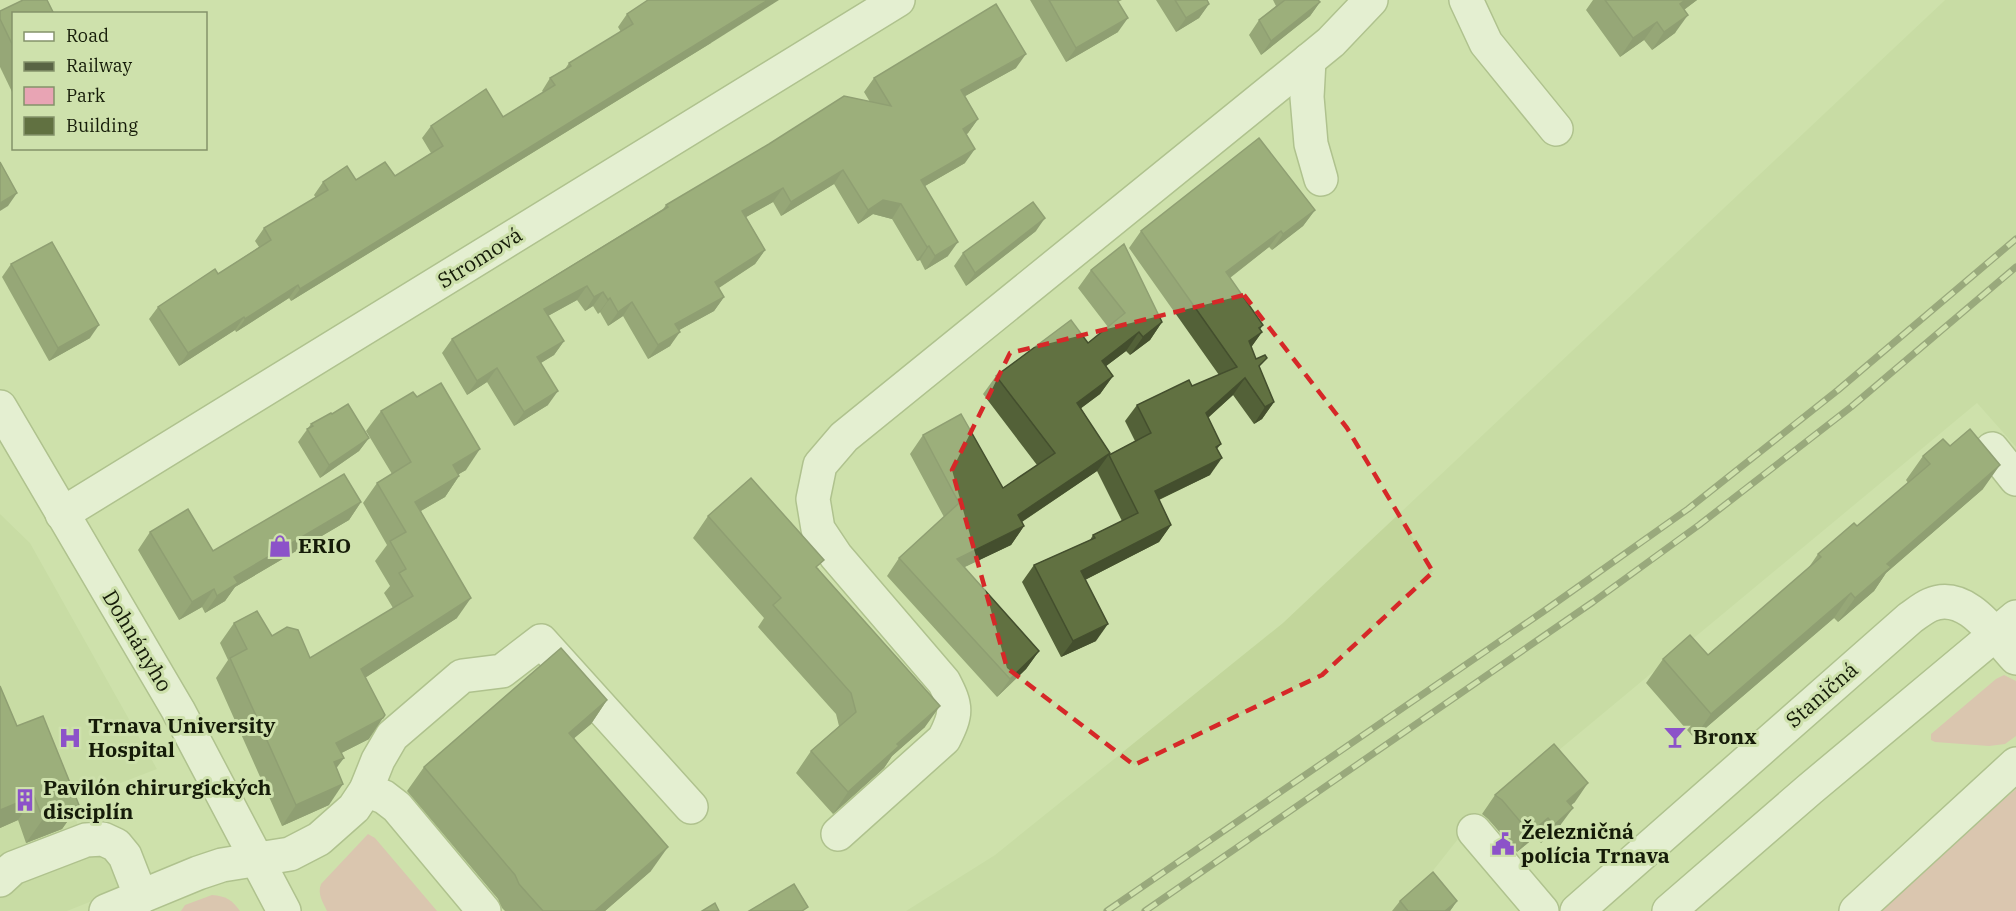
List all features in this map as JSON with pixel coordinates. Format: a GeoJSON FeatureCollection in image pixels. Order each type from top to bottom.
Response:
{"type":"FeatureCollection","features":[{"type":"Feature","properties":{"kind":"street","name":"Stromová"},"geometry":{"type":"LineString","coordinates":[[62,514],[898,0]]}},
{"type":"Feature","properties":{"kind":"street"},"geometry":{"type":"LineString","coordinates":[[838,834],[944,739],[954,720],[953,699],[944,682],[836,556],[818,529],[813,499],[820,465],[844,438],[1320,51],[1371,0]]}},
{"type":"Feature","properties":{"kind":"street"},"geometry":{"type":"LineString","coordinates":[[1466,0],[1486,43],[1556,129]]}},
{"type":"Feature","properties":{"kind":"street"},"geometry":{"type":"LineString","coordinates":[[1320,51],[1307,97],[1311,144],[1321,179]]}},
{"type":"Feature","properties":{"kind":"street","name":"Dohnányho"},"geometry":{"type":"LineString","coordinates":[[0,407],[173,702],[284,911]]}},
{"type":"Feature","properties":{"kind":"street"},"geometry":{"type":"LineString","coordinates":[[1992,449],[2016,478]]}},
{"type":"Feature","properties":{"kind":"street","name":"Staničná"},"geometry":{"type":"LineString","coordinates":[[1577,911],[1931,604],[1954,602],[2009,637],[1810,789],[1669,911]]}},
{"type":"Feature","properties":{"kind":"street"},"geometry":{"type":"LineString","coordinates":[[106,911],[222,865],[290,854],[319,839],[354,808],[366,790],[378,760],[392,736],[462,676],[502,671],[541,641],[691,807]]}},
{"type":"Feature","properties":{"kind":"street"},"geometry":{"type":"LineString","coordinates":[[1856,911],[2016,764]]}},
{"type":"Feature","properties":{"kind":"street"},"geometry":{"type":"LineString","coordinates":[[366,790],[384,797],[397,807],[484,911]]}},
{"type":"Feature","properties":{"kind":"street"},"geometry":{"type":"LineString","coordinates":[[1474,831],[1542,911]]}},
{"type":"Feature","properties":{"kind":"street"},"geometry":{"type":"LineString","coordinates":[[0,880],[13,868],[86,840],[103,839],[116,845],[125,856],[141,897]]}},
{"type":"Feature","properties":{"kind":"highlighted area"},"geometry":{"type":"Polygon","coordinates":[[[1244,295],[1347,428],[1433,572],[1322,675],[1134,765],[1007,668],[952,470],[1010,353],[1244,295]]]}},
{"type":"Feature","properties":{"kind":"shaded area"},"geometry":{"type":"Polygon","coordinates":[[[1945,0],[2016,0],[2016,447],[1977,403],[1470,824],[1401,911],[906,911],[995,855],[1283,623],[1945,0]]]}},
{"type":"Feature","properties":{"kind":"shaded area","name":"Trnava University Hospital"},"geometry":{"type":"Polygon","coordinates":[[[0,514],[30,543],[157,769],[69,803],[79,827],[148,879],[67,911],[0,911],[0,514]]]}},
{"type":"Feature","properties":{"kind":"green space"},"geometry":{"type":"Polygon","coordinates":[[[2004,675],[2016,681],[2016,736],[2005,744],[1989,746],[1931,740],[1931,734],[1996,679],[2004,675]]]}},
{"type":"Feature","properties":{"kind":"green space"},"geometry":{"type":"Polygon","coordinates":[[[2016,789],[2016,911],[1874,911],[2016,789]]]}},
{"type":"Feature","properties":{"kind":"green space"},"geometry":{"type":"Polygon","coordinates":[[[368,834],[375,838],[437,911],[327,911],[320,895],[321,884],[368,834]]]}},
{"type":"Feature","properties":{"kind":"green space"},"geometry":{"type":"Polygon","coordinates":[[[212,895],[228,899],[240,911],[181,911],[185,905],[212,895]]]}},
{"type":"Feature","properties":{"kind":"building"},"geometry":{"type":"Polygon","coordinates":[[[23,0],[47,0],[53,12],[12,12],[12,44],[0,19],[0,11],[23,0]]]}},
{"type":"Feature","properties":{"kind":"building"},"geometry":{"type":"Polygon","coordinates":[[[648,0],[768,0],[300,289],[298,285],[188,353],[158,307],[215,269],[218,274],[271,240],[264,228],[328,190],[323,182],[347,166],[356,180],[385,162],[395,176],[443,146],[431,126],[486,89],[503,117],[555,85],[550,78],[571,66],[569,63],[633,24],[627,14],[648,0]]]}},
{"type":"Feature","properties":{"kind":"building"},"geometry":{"type":"Polygon","coordinates":[[[1049,0],[1117,0],[1128,18],[1076,48],[1049,0]]]}},
{"type":"Feature","properties":{"kind":"building"},"geometry":{"type":"Polygon","coordinates":[[[1175,0],[1207,0],[1209,4],[1186,18],[1175,0]]]}},
{"type":"Feature","properties":{"kind":"building"},"geometry":{"type":"Polygon","coordinates":[[[1285,0],[1318,0],[1320,2],[1271,41],[1259,20],[1285,0]]]}},
{"type":"Feature","properties":{"kind":"building"},"geometry":{"type":"Polygon","coordinates":[[[1605,0],[1685,0],[1680,4],[1688,15],[1664,32],[1657,22],[1633,38],[1605,0]]]}},
{"type":"Feature","properties":{"kind":"building"},"geometry":{"type":"Polygon","coordinates":[[[996,4],[1026,54],[961,90],[978,119],[963,129],[975,149],[921,180],[958,242],[935,256],[901,204],[883,200],[868,210],[843,170],[791,202],[783,188],[742,211],[765,250],[715,282],[724,297],[675,324],[680,332],[658,345],[632,302],[618,312],[610,298],[608,300],[603,292],[594,297],[587,286],[544,309],[564,341],[537,357],[558,391],[524,412],[497,368],[477,381],[452,339],[844,96],[891,106],[874,78],[996,4]]]}},
{"type":"Feature","properties":{"kind":"building"},"geometry":{"type":"Polygon","coordinates":[[[1259,138],[1315,210],[1283,234],[1281,231],[1226,272],[1263,325],[1259,328],[1262,332],[1249,341],[1256,359],[1265,355],[1267,358],[1259,366],[1274,402],[1265,407],[1245,378],[1206,413],[1221,444],[1216,447],[1222,458],[1155,491],[1171,525],[1081,571],[1108,624],[1073,641],[1034,565],[1095,538],[1093,535],[1138,513],[1109,455],[1151,433],[1137,405],[1189,380],[1192,386],[1237,367],[1141,231],[1259,138]]]}},
{"type":"Feature","properties":{"kind":"building"},"geometry":{"type":"Polygon","coordinates":[[[0,162],[17,193],[0,203],[0,162]]]}},
{"type":"Feature","properties":{"kind":"building"},"geometry":{"type":"Polygon","coordinates":[[[1033,202],[1045,218],[975,273],[963,253],[1033,202]]]}},
{"type":"Feature","properties":{"kind":"building"},"geometry":{"type":"Polygon","coordinates":[[[52,242],[99,325],[58,348],[11,264],[52,242]]]}},
{"type":"Feature","properties":{"kind":"building"},"geometry":{"type":"Polygon","coordinates":[[[1124,244],[1162,322],[1143,337],[1139,332],[1102,361],[1113,376],[1077,403],[1110,453],[1018,515],[1024,526],[957,559],[1039,651],[1010,679],[899,558],[959,503],[923,435],[961,414],[1003,488],[1055,453],[996,376],[1071,320],[1088,343],[1125,313],[1091,270],[1124,244]]]}},
{"type":"Feature","properties":{"kind":"building"},"geometry":{"type":"Polygon","coordinates":[[[441,383],[480,449],[453,465],[459,476],[415,502],[471,598],[361,669],[385,715],[336,743],[344,758],[334,762],[343,784],[296,805],[230,658],[247,649],[234,623],[257,611],[272,636],[287,627],[298,630],[310,658],[413,596],[399,573],[406,569],[390,541],[406,532],[377,483],[411,462],[381,411],[413,392],[417,397],[441,383]]]}},
{"type":"Feature","properties":{"kind":"building"},"geometry":{"type":"Polygon","coordinates":[[[348,404],[369,438],[329,465],[307,429],[313,426],[311,424],[348,404]]]}},
{"type":"Feature","properties":{"kind":"building"},"geometry":{"type":"Polygon","coordinates":[[[1970,429],[2000,465],[1887,564],[1891,567],[1855,598],[1851,593],[1711,714],[1663,659],[1690,635],[1708,655],[1821,557],[1818,554],[1854,523],[1857,526],[1930,464],[1923,456],[1943,439],[1950,446],[1970,429]]]}},
{"type":"Feature","properties":{"kind":"building"},"geometry":{"type":"Polygon","coordinates":[[[344,474],[361,502],[234,577],[238,583],[217,596],[214,589],[192,602],[150,532],[188,509],[213,551],[344,474]]]}},
{"type":"Feature","properties":{"kind":"building"},"geometry":{"type":"Polygon","coordinates":[[[751,478],[824,560],[816,567],[940,706],[848,792],[811,751],[856,712],[851,693],[773,605],[781,598],[708,516],[751,478]]]}},
{"type":"Feature","properties":{"kind":"building"},"geometry":{"type":"Polygon","coordinates":[[[561,648],[607,700],[569,733],[668,847],[595,911],[543,911],[424,767],[561,648]]]}},
{"type":"Feature","properties":{"kind":"building"},"geometry":{"type":"Polygon","coordinates":[[[0,686],[17,726],[43,716],[79,805],[43,819],[34,796],[0,810],[0,686]]]}},
{"type":"Feature","properties":{"kind":"building"},"geometry":{"type":"Polygon","coordinates":[[[1554,744],[1588,783],[1567,801],[1573,808],[1554,825],[1548,818],[1530,833],[1495,795],[1554,744]]]}},
{"type":"Feature","properties":{"kind":"building"},"geometry":{"type":"Polygon","coordinates":[[[1433,872],[1457,901],[1445,911],[1408,911],[1400,901],[1433,872]]]}},
{"type":"Feature","properties":{"kind":"building"},"geometry":{"type":"Polygon","coordinates":[[[794,884],[808,907],[802,911],[749,911],[794,884]]]}},
{"type":"Feature","properties":{"kind":"building"},"geometry":{"type":"Polygon","coordinates":[[[715,903],[719,911],[702,911],[715,903]]]}},
{"type":"Feature","properties":{"kind":"railway"},"geometry":{"type":"LineString","coordinates":[[1107,911],[1544,611],[1688,509],[1838,390],[2016,239]]}},
{"type":"Feature","properties":{"kind":"railway"},"geometry":{"type":"LineString","coordinates":[[1145,911],[1593,602],[1699,525],[1851,407],[2016,267]]}},
{"type":"Feature","properties":{"kind":"place","name":"ERIO"},"geometry":{"type":"Point","coordinates":[280,546]}},
{"type":"Feature","properties":{"kind":"place","name":"Bronx"},"geometry":{"type":"Point","coordinates":[1675,737]}},
{"type":"Feature","properties":{"kind":"place","name":"Trnava University Hospital"},"geometry":{"type":"Point","coordinates":[70,738]}},
{"type":"Feature","properties":{"kind":"place","name":"Pavilón chirurgických disciplín"},"geometry":{"type":"Point","coordinates":[25,800]}},
{"type":"Feature","properties":{"kind":"place","name":"Železničná polícia Trnava"},"geometry":{"type":"Point","coordinates":[1503,844]}}]}
